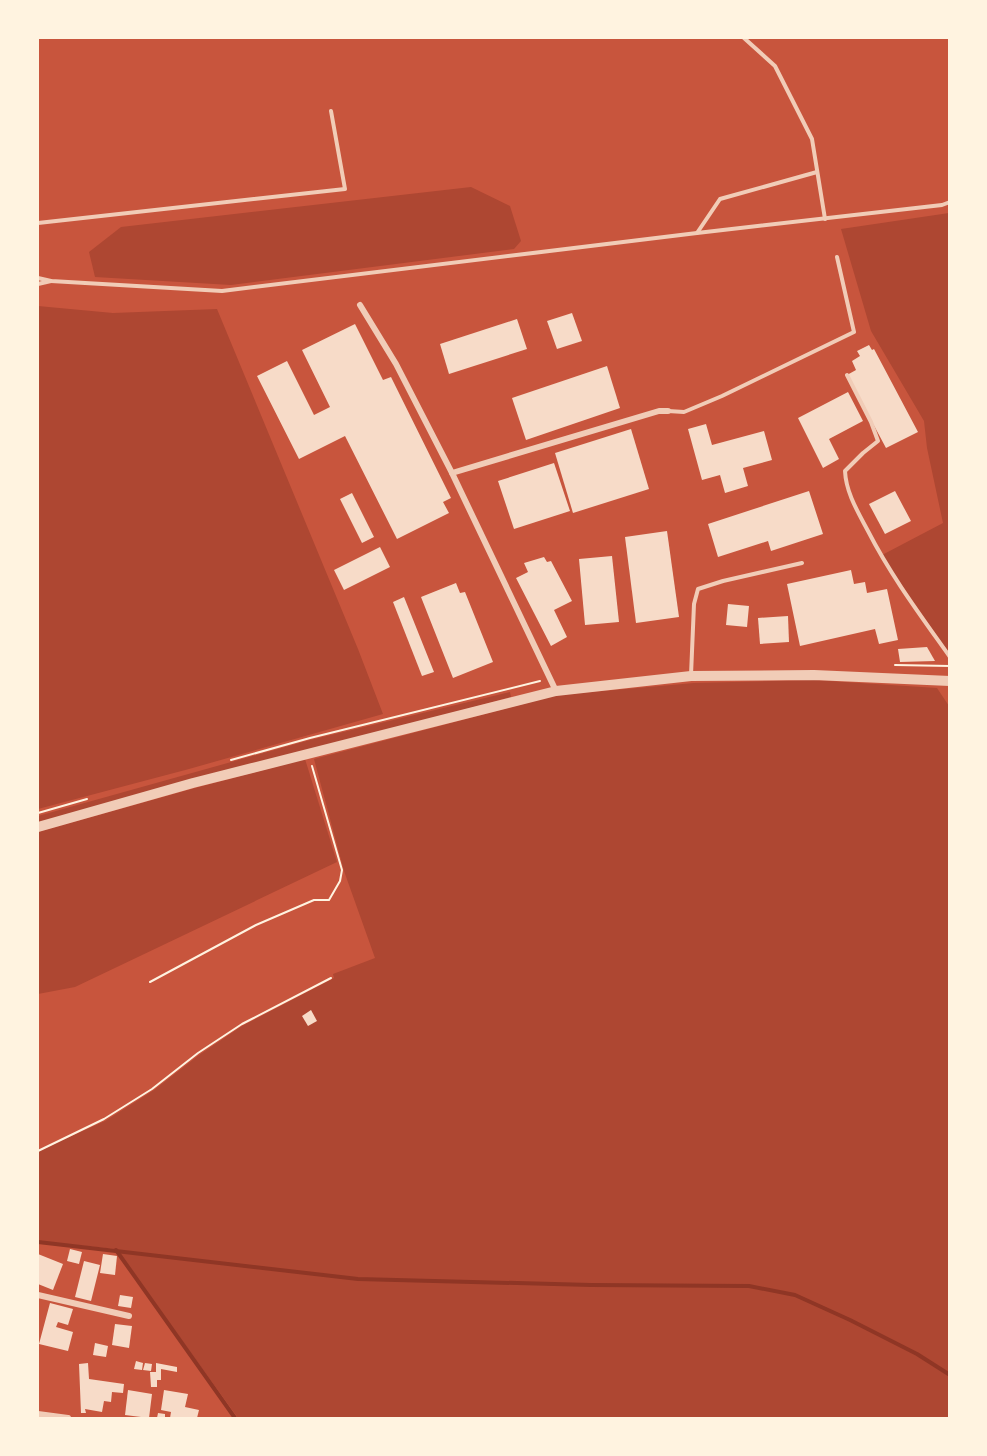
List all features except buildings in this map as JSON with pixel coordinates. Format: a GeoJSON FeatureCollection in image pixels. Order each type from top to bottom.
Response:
{"type":"FeatureCollection","features":[{"type":"Feature","properties":{"kind":"street"},"geometry":{"type":"LineString","coordinates":[[360,305],[396,364],[452,473],[556,691]]}},
{"type":"Feature","properties":{"kind":"street"},"geometry":{"type":"LineString","coordinates":[[452,473],[659,411],[668,411]]}},
{"type":"Feature","properties":{"kind":"street"},"geometry":{"type":"LineString","coordinates":[[38,827],[193,783],[556,691],[691,676],[814,675],[950,681]]}},
{"type":"Feature","properties":{"kind":"street"},"geometry":{"type":"LineString","coordinates":[[38,1294],[129,1316]]}},
{"type":"Feature","properties":{"kind":"street"},"geometry":{"type":"LineString","coordinates":[[38,1414],[68,1419]]}},
{"type":"Feature","properties":{"kind":"lane"},"geometry":{"type":"LineString","coordinates":[[744,38],[775,66],[812,138],[825,219]]}},
{"type":"Feature","properties":{"kind":"lane"},"geometry":{"type":"LineString","coordinates":[[38,223],[345,189],[331,111]]}},
{"type":"Feature","properties":{"kind":"lane"},"geometry":{"type":"LineString","coordinates":[[697,233],[720,199],[817,172]]}},
{"type":"Feature","properties":{"kind":"lane"},"geometry":{"type":"LineString","coordinates":[[38,278],[51,281],[222,291],[942,205],[950,202]]}},
{"type":"Feature","properties":{"kind":"lane"},"geometry":{"type":"LineString","coordinates":[[668,411],[684,412],[722,396],[854,332],[837,257]]}},
{"type":"Feature","properties":{"kind":"lane"},"geometry":{"type":"LineString","coordinates":[[38,284],[51,281]]}},
{"type":"Feature","properties":{"kind":"lane"},"geometry":{"type":"LineString","coordinates":[[847,375],[878,441],[845,471],[846,483],[855,508],[895,579],[950,657]]}},
{"type":"Feature","properties":{"kind":"lane"},"geometry":{"type":"LineString","coordinates":[[691,676],[694,604],[698,589],[802,563]]}},
{"type":"Feature","properties":{"kind":"path"},"geometry":{"type":"LineString","coordinates":[[150,982],[256,925],[314,900],[329,900],[340,881],[342,870],[309,754]]}},
{"type":"Feature","properties":{"kind":"path"},"geometry":{"type":"LineString","coordinates":[[38,1151],[104,1119],[152,1089],[198,1053],[242,1024],[331,978]]}},
{"type":"Feature","properties":{"kind":"shaded area"},"geometry":{"type":"Polygon","coordinates":[[[471,187],[510,206],[521,241],[514,249],[231,285],[95,277],[89,252],[121,227],[471,187]]]}},
{"type":"Feature","properties":{"kind":"shaded area"},"geometry":{"type":"Polygon","coordinates":[[[949,213],[949,653],[882,555],[943,523],[927,448],[924,421],[871,331],[841,229],[949,213]]]}},
{"type":"Feature","properties":{"kind":"shaded area"},"geometry":{"type":"Polygon","coordinates":[[[38,306],[113,313],[217,309],[383,714],[38,809],[38,306]]]}},
{"type":"Feature","properties":{"kind":"shaded area"},"geometry":{"type":"Polygon","coordinates":[[[814,680],[937,688],[949,706],[949,1418],[238,1418],[116,1249],[38,1241],[38,1151],[105,1121],[154,1090],[199,1055],[242,1026],[334,978],[333,974],[375,958],[344,871],[314,759],[557,695],[694,683],[814,680]]]}},
{"type":"Feature","properties":{"kind":"shaded area"},"geometry":{"type":"Polygon","coordinates":[[[510,692],[511,697],[38,824],[38,816],[310,740],[510,692]]]}},
{"type":"Feature","properties":{"kind":"shaded area"},"geometry":{"type":"Polygon","coordinates":[[[305,759],[337,862],[75,987],[38,994],[38,832],[305,759]]]}},
{"type":"Feature","properties":{"kind":"waterway"},"geometry":{"type":"LineString","coordinates":[[38,1242],[358,1279],[591,1285],[749,1286],[795,1295],[917,1354],[950,1375]]}},
{"type":"Feature","properties":{"kind":"waterway"},"geometry":{"type":"LineString","coordinates":[[116,1250],[235,1418]]}}]}
